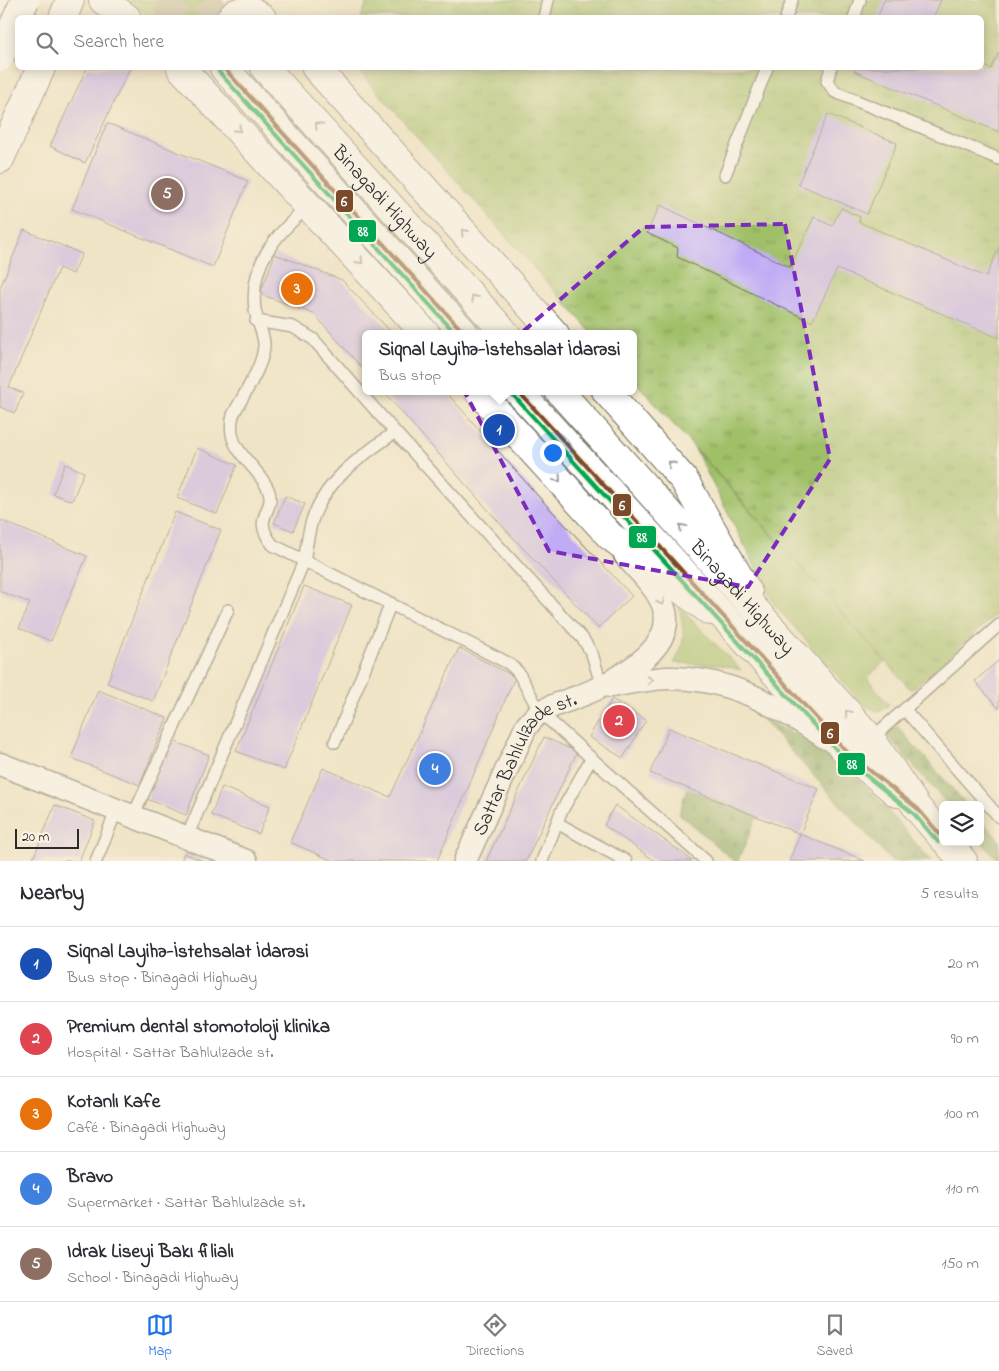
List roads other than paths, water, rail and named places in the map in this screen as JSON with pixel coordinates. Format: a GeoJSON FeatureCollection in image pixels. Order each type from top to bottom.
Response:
{"type":"FeatureCollection","features":[{"type":"Feature","properties":{"kind":"main road"},"geometry":{"type":"LineString","coordinates":[[18,15],[25,0]]}},
{"type":"Feature","properties":{"kind":"main road"},"geometry":{"type":"LineString","coordinates":[[64,15],[70,0]]}},
{"type":"Feature","properties":{"kind":"main road"},"geometry":{"type":"LineString","coordinates":[[103,0],[122,15]]}},
{"type":"Feature","properties":{"kind":"main road"},"geometry":{"type":"LineString","coordinates":[[256,0],[269,15]]}},
{"type":"Feature","properties":{"kind":"main road"},"geometry":{"type":"LineString","coordinates":[[0,4],[18,15]]}},
{"type":"Feature","properties":{"kind":"main road"},"geometry":{"type":"LineString","coordinates":[[234,15],[250,10],[258,15]]}},
{"type":"Feature","properties":{"kind":"main road"},"geometry":{"type":"LineString","coordinates":[[0,57],[15,23]]}},
{"type":"Feature","properties":{"kind":"main road"},"geometry":{"type":"LineString","coordinates":[[19,117],[30,70]]}},
{"type":"Feature","properties":{"kind":"main road"},"geometry":{"type":"LineString","coordinates":[[0,160],[40,70]]}},
{"type":"Feature","properties":{"kind":"main road"},"geometry":{"type":"LineString","coordinates":[[183,70],[422,330]]}},
{"type":"Feature","properties":{"kind":"main road"},"geometry":{"type":"LineString","coordinates":[[193,70],[214,102]]}},
{"type":"Feature","properties":{"kind":"main road","name":"Binagadi Highway"},"geometry":{"type":"LineString","coordinates":[[226,70],[462,330]]}},
{"type":"Feature","properties":{"kind":"main road","name":"Binagadi Highway"},"geometry":{"type":"LineString","coordinates":[[267,70],[502,330]]}},
{"type":"Feature","properties":{"kind":"main road"},"geometry":{"type":"LineString","coordinates":[[318,70],[551,330]]}},
{"type":"Feature","properties":{"kind":"main road"},"geometry":{"type":"LineString","coordinates":[[482,395],[610,536],[734,630]]}},
{"type":"Feature","properties":{"kind":"main road","name":"Binagadi Highway"},"geometry":{"type":"LineString","coordinates":[[522,395],[848,753],[918,809]]}},
{"type":"Feature","properties":{"kind":"main road","name":"Binagadi Highway"},"geometry":{"type":"LineString","coordinates":[[563,395],[871,739],[918,809],[939,833]]}},
{"type":"Feature","properties":{"kind":"main road"},"geometry":{"type":"LineString","coordinates":[[610,395],[684,480],[758,611]]}},
{"type":"Feature","properties":{"kind":"main road"},"geometry":{"type":"LineString","coordinates":[[950,846],[963,861]]}},
{"type":"Feature","properties":{"kind":"street"},"geometry":{"type":"LineString","coordinates":[[602,687],[640,662],[655,646],[666,625],[664,607],[658,596],[610,536]]}},
{"type":"Feature","properties":{"kind":"street"},"geometry":{"type":"LineString","coordinates":[[602,687],[668,678],[718,683],[759,697],[848,753]]}},
{"type":"Feature","properties":{"kind":"street","name":"Sattar Bahlulzade st."},"geometry":{"type":"LineString","coordinates":[[464,861],[526,727],[540,712],[602,687]]}},
{"type":"Feature","properties":{"kind":"street"},"geometry":{"type":"LineString","coordinates":[[0,765],[243,860]]}},
{"type":"Feature","properties":{"kind":"lane"},"geometry":{"type":"LineString","coordinates":[[545,15],[548,0]]}},
{"type":"Feature","properties":{"kind":"lane"},"geometry":{"type":"LineString","coordinates":[[787,15],[792,0]]}},
{"type":"Feature","properties":{"kind":"lane"},"geometry":{"type":"LineString","coordinates":[[855,15],[860,0]]}},
{"type":"Feature","properties":{"kind":"lane"},"geometry":{"type":"LineString","coordinates":[[725,175],[766,70]]}},
{"type":"Feature","properties":{"kind":"lane"},"geometry":{"type":"LineString","coordinates":[[830,70],[827,81],[835,92],[999,159]]}},
{"type":"Feature","properties":{"kind":"lane"},"geometry":{"type":"LineString","coordinates":[[309,206],[272,241],[262,259],[252,292],[256,321],[265,343],[262,359],[233,415],[231,424],[232,436],[239,453],[253,466],[271,497],[262,524],[264,535],[273,546],[391,603],[508,664],[518,672],[540,712],[706,861]]}},
{"type":"Feature","properties":{"kind":"lane"},"geometry":{"type":"LineString","coordinates":[[256,321],[293,327],[313,339],[394,432],[583,639],[592,654],[602,687]]}},
{"type":"Feature","properties":{"kind":"lane"},"geometry":{"type":"LineString","coordinates":[[187,837],[304,561],[314,515],[333,482],[354,462],[394,432]]}},
{"type":"Feature","properties":{"kind":"lane"},"geometry":{"type":"LineString","coordinates":[[335,742],[391,603]]}},
{"type":"Feature","properties":{"kind":"lane"},"geometry":{"type":"LineString","coordinates":[[96,861],[125,813],[228,610]]}},
{"type":"Feature","properties":{"kind":"lane"},"geometry":{"type":"LineString","coordinates":[[871,739],[999,625]]}},
{"type":"Feature","properties":{"kind":"lane"},"geometry":{"type":"LineString","coordinates":[[905,710],[999,817]]}},
{"type":"Feature","properties":{"kind":"lane"},"geometry":{"type":"LineString","coordinates":[[542,861],[557,823],[591,759]]}},
{"type":"Feature","properties":{"kind":"lane"},"geometry":{"type":"LineString","coordinates":[[557,823],[626,861]]}},
{"type":"Feature","properties":{"kind":"tunnel"},"geometry":{"type":"LineString","coordinates":[[163,0],[176,15]]}},
{"type":"Feature","properties":{"kind":"tunnel"},"geometry":{"type":"LineString","coordinates":[[204,0],[217,15]]}},
{"type":"Feature","properties":{"kind":"place","name":"Idrak Liseyi Bakı filialı"},"geometry":{"type":"Point","coordinates":[167,194]}},
{"type":"Feature","properties":{"kind":"place","name":"Kotanlı Kafe"},"geometry":{"type":"Point","coordinates":[297,289]}},
{"type":"Feature","properties":{"kind":"place","name":"Siqnal Layihə-İstehsalat İdarəsi"},"geometry":{"type":"Point","coordinates":[499,430]}},
{"type":"Feature","properties":{"kind":"place","name":"Premium dental stomotoloji klinika"},"geometry":{"type":"Point","coordinates":[619,721]}},
{"type":"Feature","properties":{"kind":"place","name":"Bravo"},"geometry":{"type":"Point","coordinates":[435,769]}}]}
